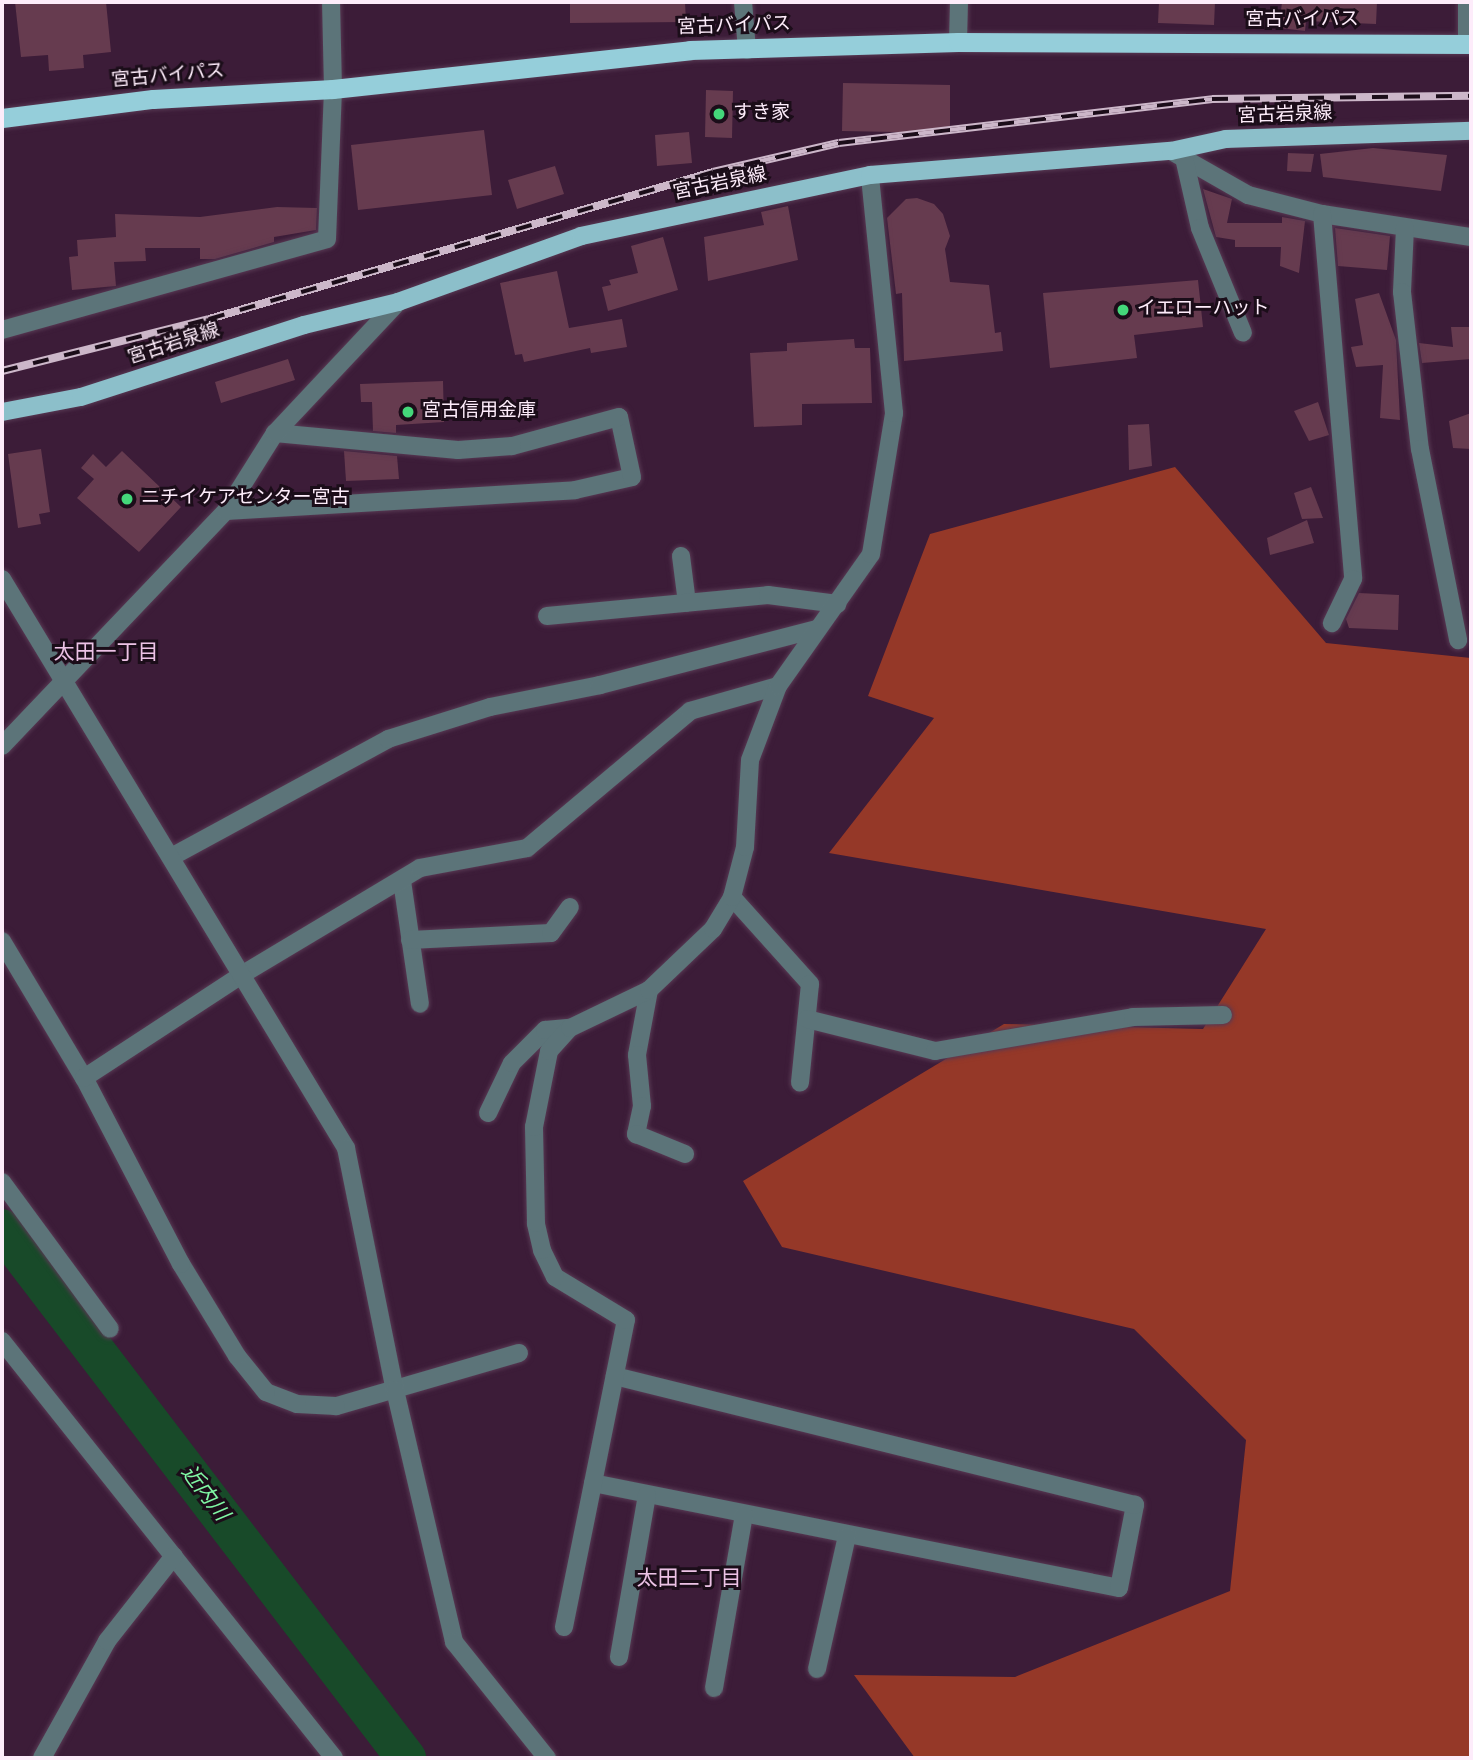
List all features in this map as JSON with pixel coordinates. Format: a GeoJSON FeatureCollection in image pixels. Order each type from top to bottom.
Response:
{"type":"FeatureCollection","features":[{"type":"Feature","properties":{"kind":"highway","name":"宮古バイパス"},"geometry":{"type":"LineString","coordinates":[[2,118],[153,99],[333,89],[690,50],[958,42],[1469,44]]}},
{"type":"Feature","properties":{"kind":"main road","name":"宮古岩泉線"},"geometry":{"type":"LineString","coordinates":[[2,412],[81,397],[304,325],[398,302],[581,236],[870,175],[1178,154],[1226,139],[1471,131]]}},
{"type":"Feature","properties":{"kind":"street"},"geometry":{"type":"LineString","coordinates":[[2,330],[327,239],[333,89],[331,2]]}},
{"type":"Feature","properties":{"kind":"street"},"geometry":{"type":"LineString","coordinates":[[743,2],[747,50]]}},
{"type":"Feature","properties":{"kind":"street"},"geometry":{"type":"LineString","coordinates":[[958,42],[959,2]]}},
{"type":"Feature","properties":{"kind":"street"},"geometry":{"type":"LineString","coordinates":[[1467,2],[1469,44]]}},
{"type":"Feature","properties":{"kind":"street"},"geometry":{"type":"LineString","coordinates":[[1178,154],[1248,195],[1322,214],[1471,237]]}},
{"type":"Feature","properties":{"kind":"street"},"geometry":{"type":"LineString","coordinates":[[1178,154],[1200,228],[1243,333]]}},
{"type":"Feature","properties":{"kind":"street"},"geometry":{"type":"LineString","coordinates":[[488,1113],[512,1063],[545,1030],[570,1028],[649,990],[713,929],[732,897],[745,847],[750,760],[778,686],[872,554],[894,413],[870,175]]}},
{"type":"Feature","properties":{"kind":"street"},"geometry":{"type":"LineString","coordinates":[[1322,214],[1353,579],[1332,623]]}},
{"type":"Feature","properties":{"kind":"street"},"geometry":{"type":"LineString","coordinates":[[1405,228],[1402,292],[1420,449],[1458,640]]}},
{"type":"Feature","properties":{"kind":"street"},"geometry":{"type":"LineString","coordinates":[[2,746],[62,679],[226,511],[275,433],[398,302]]}},
{"type":"Feature","properties":{"kind":"street"},"geometry":{"type":"LineString","coordinates":[[226,511],[575,490],[632,477],[620,418],[512,446],[458,450],[275,433]]}},
{"type":"Feature","properties":{"kind":"street"},"geometry":{"type":"LineString","coordinates":[[681,556],[687,603]]}},
{"type":"Feature","properties":{"kind":"street"},"geometry":{"type":"LineString","coordinates":[[2,579],[346,1148],[395,1390],[454,1642],[547,1758]]}},
{"type":"Feature","properties":{"kind":"street"},"geometry":{"type":"LineString","coordinates":[[547,616],[768,596],[837,604]]}},
{"type":"Feature","properties":{"kind":"street"},"geometry":{"type":"LineString","coordinates":[[171,857],[388,739],[490,707],[600,685],[817,629]]}},
{"type":"Feature","properties":{"kind":"street"},"geometry":{"type":"LineString","coordinates":[[84,1079],[243,974],[420,868],[527,848],[690,711],[778,686]]}},
{"type":"Feature","properties":{"kind":"street"},"geometry":{"type":"LineString","coordinates":[[402,881],[420,1004]]}},
{"type":"Feature","properties":{"kind":"street"},"geometry":{"type":"LineString","coordinates":[[732,897],[810,984],[800,1082]]}},
{"type":"Feature","properties":{"kind":"street"},"geometry":{"type":"LineString","coordinates":[[410,940],[551,933],[570,907]]}},
{"type":"Feature","properties":{"kind":"street"},"geometry":{"type":"LineString","coordinates":[[2,942],[84,1079],[181,1264],[237,1356],[266,1392],[297,1404],[336,1406],[519,1353]]}},
{"type":"Feature","properties":{"kind":"street"},"geometry":{"type":"LineString","coordinates":[[649,990],[638,1055],[642,1106],[636,1134],[685,1154]]}},
{"type":"Feature","properties":{"kind":"street"},"geometry":{"type":"LineString","coordinates":[[807,1019],[935,1051],[1133,1017],[1223,1015]]}},
{"type":"Feature","properties":{"kind":"street"},"geometry":{"type":"LineString","coordinates":[[564,1626],[626,1320],[555,1277],[536,1223],[534,1127],[549,1051],[570,1028]]}},
{"type":"Feature","properties":{"kind":"street"},"geometry":{"type":"LineString","coordinates":[[2,1182],[110,1329]]}},
{"type":"Feature","properties":{"kind":"street"},"geometry":{"type":"LineString","coordinates":[[2,1340],[334,1758]]}},
{"type":"Feature","properties":{"kind":"street"},"geometry":{"type":"LineString","coordinates":[[593,1483],[847,1536],[1119,1588],[1135,1504],[615,1376]]}},
{"type":"Feature","properties":{"kind":"street"},"geometry":{"type":"LineString","coordinates":[[619,1657],[647,1494]]}},
{"type":"Feature","properties":{"kind":"street"},"geometry":{"type":"LineString","coordinates":[[714,1688],[744,1515]]}},
{"type":"Feature","properties":{"kind":"street"},"geometry":{"type":"LineString","coordinates":[[817,1669],[847,1536]]}},
{"type":"Feature","properties":{"kind":"street"},"geometry":{"type":"LineString","coordinates":[[42,1758],[107,1642],[174,1556]]}},
{"type":"Feature","properties":{"kind":"shaded area"},"geometry":{"type":"Polygon","coordinates":[[[1175,467],[1326,643],[1471,658],[1471,1758],[915,1758],[854,1675],[1015,1677],[1230,1591],[1246,1440],[1134,1329],[782,1247],[743,1181],[1004,1024],[1203,1029],[1266,929],[829,853],[934,718],[868,696],[930,534],[1175,467]]]}},
{"type":"Feature","properties":{"kind":"building"},"geometry":{"type":"Polygon","coordinates":[[[15,2],[106,2],[111,52],[83,55],[84,68],[49,71],[48,55],[21,57],[15,2]]]}},
{"type":"Feature","properties":{"kind":"building"},"geometry":{"type":"Polygon","coordinates":[[[570,2],[685,2],[686,22],[570,23],[570,2]]]}},
{"type":"Feature","properties":{"kind":"building"},"geometry":{"type":"Polygon","coordinates":[[[1159,2],[1215,2],[1214,25],[1158,23],[1159,2]]]}},
{"type":"Feature","properties":{"kind":"building"},"geometry":{"type":"Polygon","coordinates":[[[1282,2],[1377,2],[1376,24],[1306,21],[1305,31],[1279,28],[1282,2]]]}},
{"type":"Feature","properties":{"kind":"building"},"geometry":{"type":"Polygon","coordinates":[[[843,83],[950,85],[950,133],[842,131],[843,83]]]}},
{"type":"Feature","properties":{"kind":"building","name":"すき家"},"geometry":{"type":"Polygon","coordinates":[[[706,90],[733,91],[732,138],[705,137],[706,90]]]}},
{"type":"Feature","properties":{"kind":"building"},"geometry":{"type":"Polygon","coordinates":[[[484,130],[492,195],[358,210],[351,145],[484,130]]]}},
{"type":"Feature","properties":{"kind":"building"},"geometry":{"type":"Polygon","coordinates":[[[689,132],[692,163],[657,166],[655,135],[689,132]]]}},
{"type":"Feature","properties":{"kind":"building"},"geometry":{"type":"Polygon","coordinates":[[[1373,148],[1447,155],[1441,191],[1323,177],[1320,154],[1373,148]]]}},
{"type":"Feature","properties":{"kind":"building"},"geometry":{"type":"Polygon","coordinates":[[[1288,153],[1314,154],[1311,172],[1287,171],[1288,153]]]}},
{"type":"Feature","properties":{"kind":"building"},"geometry":{"type":"Polygon","coordinates":[[[555,166],[564,194],[517,209],[508,180],[555,166]]]}},
{"type":"Feature","properties":{"kind":"building"},"geometry":{"type":"Polygon","coordinates":[[[1203,189],[1232,199],[1227,223],[1282,223],[1282,217],[1305,221],[1299,273],[1280,266],[1281,247],[1235,247],[1235,240],[1216,237],[1203,189]]]}},
{"type":"Feature","properties":{"kind":"building"},"geometry":{"type":"Polygon","coordinates":[[[917,198],[934,204],[943,214],[950,236],[945,249],[950,282],[989,285],[995,333],[1001,332],[1003,351],[904,361],[902,293],[896,294],[887,218],[906,199],[917,198]]]}},
{"type":"Feature","properties":{"kind":"building"},"geometry":{"type":"Polygon","coordinates":[[[788,206],[798,260],[708,281],[704,237],[764,225],[761,212],[788,206]]]}},
{"type":"Feature","properties":{"kind":"building"},"geometry":{"type":"Polygon","coordinates":[[[277,207],[317,208],[316,230],[274,237],[274,242],[215,259],[200,259],[200,248],[145,248],[146,261],[114,262],[116,286],[72,290],[69,257],[78,256],[77,240],[116,237],[115,214],[200,217],[277,207]]]}},
{"type":"Feature","properties":{"kind":"building"},"geometry":{"type":"Polygon","coordinates":[[[1335,228],[1390,236],[1387,270],[1338,266],[1335,228]]]}},
{"type":"Feature","properties":{"kind":"building"},"geometry":{"type":"Polygon","coordinates":[[[663,237],[678,290],[608,311],[602,287],[611,285],[609,280],[638,273],[631,246],[663,237]]]}},
{"type":"Feature","properties":{"kind":"building"},"geometry":{"type":"Polygon","coordinates":[[[557,271],[569,328],[622,319],[627,347],[591,353],[590,348],[524,362],[522,354],[515,355],[500,283],[557,271]]]}},
{"type":"Feature","properties":{"kind":"building","name":"イエローハット"},"geometry":{"type":"Polygon","coordinates":[[[1198,280],[1203,327],[1134,335],[1137,358],[1050,368],[1043,293],[1198,280]]]}},
{"type":"Feature","properties":{"kind":"building"},"geometry":{"type":"Polygon","coordinates":[[[1379,293],[1396,340],[1400,420],[1380,418],[1383,365],[1356,367],[1351,347],[1363,345],[1355,299],[1379,293]]]}},
{"type":"Feature","properties":{"kind":"building"},"geometry":{"type":"Polygon","coordinates":[[[1451,327],[1469,327],[1471,359],[1422,363],[1419,343],[1453,347],[1451,327]]]}},
{"type":"Feature","properties":{"kind":"building"},"geometry":{"type":"Polygon","coordinates":[[[854,339],[855,348],[870,348],[872,403],[802,404],[802,425],[754,427],[750,353],[787,351],[787,343],[854,339]]]}},
{"type":"Feature","properties":{"kind":"building"},"geometry":{"type":"Polygon","coordinates":[[[288,359],[295,380],[221,403],[215,382],[288,359]]]}},
{"type":"Feature","properties":{"kind":"building","name":"宮古信用金庫"},"geometry":{"type":"Polygon","coordinates":[[[443,381],[444,422],[396,425],[396,433],[373,431],[372,402],[361,402],[360,384],[443,381]]]}},
{"type":"Feature","properties":{"kind":"building"},"geometry":{"type":"Polygon","coordinates":[[[1318,402],[1329,435],[1309,441],[1294,411],[1318,402]]]}},
{"type":"Feature","properties":{"kind":"building"},"geometry":{"type":"Polygon","coordinates":[[[1471,413],[1471,449],[1453,448],[1449,421],[1471,413]]]}},
{"type":"Feature","properties":{"kind":"building"},"geometry":{"type":"Polygon","coordinates":[[[1149,424],[1152,466],[1129,470],[1128,425],[1149,424]]]}},
{"type":"Feature","properties":{"kind":"building"},"geometry":{"type":"Polygon","coordinates":[[[41,449],[50,512],[39,514],[41,524],[18,528],[8,454],[41,449]]]}},
{"type":"Feature","properties":{"kind":"building","name":"ニチイケアセンター宮古"},"geometry":{"type":"Polygon","coordinates":[[[122,451],[181,507],[139,552],[77,498],[94,479],[81,468],[93,454],[106,467],[122,451]]]}},
{"type":"Feature","properties":{"kind":"building"},"geometry":{"type":"Polygon","coordinates":[[[344,451],[397,456],[399,479],[346,481],[344,451]]]}},
{"type":"Feature","properties":{"kind":"building"},"geometry":{"type":"Polygon","coordinates":[[[1311,487],[1323,518],[1302,519],[1294,493],[1311,487]]]}},
{"type":"Feature","properties":{"kind":"building"},"geometry":{"type":"Polygon","coordinates":[[[1307,520],[1314,543],[1270,555],[1267,538],[1307,520]]]}},
{"type":"Feature","properties":{"kind":"building"},"geometry":{"type":"Polygon","coordinates":[[[1359,593],[1399,595],[1398,630],[1349,628],[1346,619],[1359,593]]]}},
{"type":"Feature","properties":{"kind":"waterway","name":"近内川"},"geometry":{"type":"LineString","coordinates":[[2,1229],[406,1758]]}},
{"type":"Feature","properties":{"kind":"railway"},"geometry":{"type":"LineString","coordinates":[[2,371],[209,319],[713,172],[839,143],[1212,99],[1471,96]]}},
{"type":"Feature","properties":{"kind":"place","name":"すき家"},"geometry":{"type":"Point","coordinates":[719,114]}},
{"type":"Feature","properties":{"kind":"place","name":"イエローハット"},"geometry":{"type":"Point","coordinates":[1123,310]}},
{"type":"Feature","properties":{"kind":"place","name":"宮古信用金庫"},"geometry":{"type":"Point","coordinates":[408,412]}},
{"type":"Feature","properties":{"kind":"place","name":"ニチイケアセンター宮古"},"geometry":{"type":"Point","coordinates":[127,499]}},
{"type":"Feature","properties":{"kind":"district","name":"太田一丁目"},"geometry":{"type":"Point","coordinates":[106,654]}},
{"type":"Feature","properties":{"kind":"district","name":"太田二丁目"},"geometry":{"type":"Point","coordinates":[689,1580]}}]}
